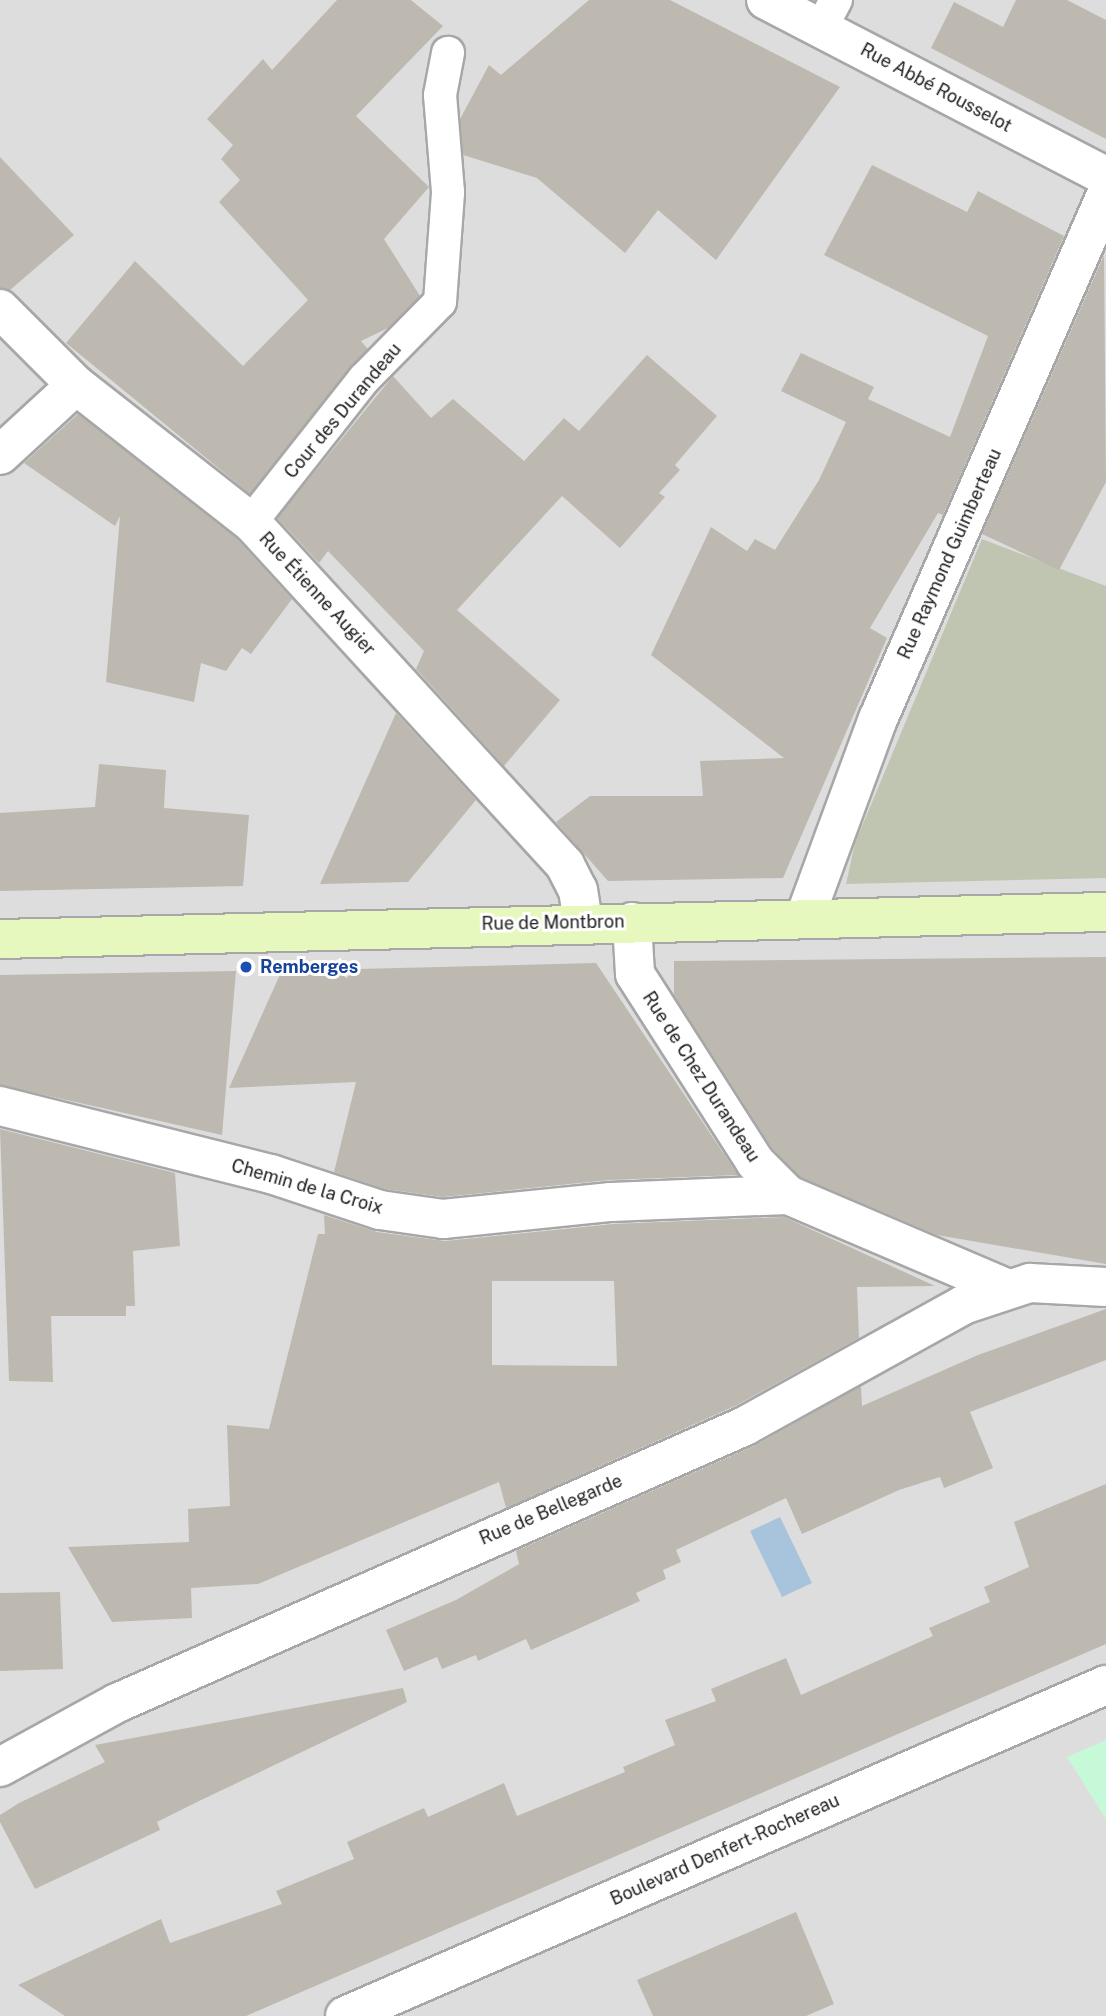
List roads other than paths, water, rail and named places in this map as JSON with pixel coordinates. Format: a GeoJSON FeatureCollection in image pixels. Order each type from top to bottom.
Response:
{"type":"FeatureCollection","features":[{"type":"Feature","properties":{"kind":"main road","name":"Rue de Montbron"},"geometry":{"type":"LineString","coordinates":[[0,939],[583,921],[1106,912]]}},
{"type":"Feature","properties":{"kind":"street","name":"Rue Abbé Rousselot"},"geometry":{"type":"LineString","coordinates":[[766,0],[829,14],[1106,176]]}},
{"type":"Feature","properties":{"kind":"street","name":"Rue Raymond Guimberteau"},"geometry":{"type":"LineString","coordinates":[[805,917],[878,719],[1106,195]]}},
{"type":"Feature","properties":{"kind":"street","name":"Rue Étienne Augier"},"geometry":{"type":"LineString","coordinates":[[0,309],[76,385],[251,522],[565,865],[578,890],[583,921]]}},
{"type":"Feature","properties":{"kind":"street"},"geometry":{"type":"LineString","coordinates":[[0,455],[76,385]]}},
{"type":"Feature","properties":{"kind":"street","name":"Rue de Chez Durandeau"},"geometry":{"type":"LineString","coordinates":[[632,922],[635,974],[755,1163],[788,1195],[1006,1289]]}},
{"type":"Feature","properties":{"kind":"street","name":"Chemin de la Croix"},"geometry":{"type":"LineString","coordinates":[[0,1106],[271,1174],[380,1210],[443,1219],[611,1202],[788,1195]]}},
{"type":"Feature","properties":{"kind":"street","name":"Rue de Bellegarde"},"geometry":{"type":"LineString","coordinates":[[0,1767],[117,1703],[746,1426],[963,1305],[1006,1289],[1058,1282],[1106,1287]]}},
{"type":"Feature","properties":{"kind":"street","name":"Boulevard Denfert-Rochereau"},"geometry":{"type":"LineString","coordinates":[[345,2016],[1106,1685]]}},
{"type":"Feature","properties":{"kind":"lane","name":"Cour des Durandeau"},"geometry":{"type":"LineString","coordinates":[[251,522],[365,379],[440,302],[448,192],[440,94],[448,53]]}},
{"type":"Feature","properties":{"kind":"water"},"geometry":{"type":"Polygon","coordinates":[[[780,1517],[812,1583],[782,1597],[750,1531],[780,1517]]]}},
{"type":"Feature","properties":{"kind":"place","name":"Remberges"},"geometry":{"type":"Point","coordinates":[246,967]}}]}
